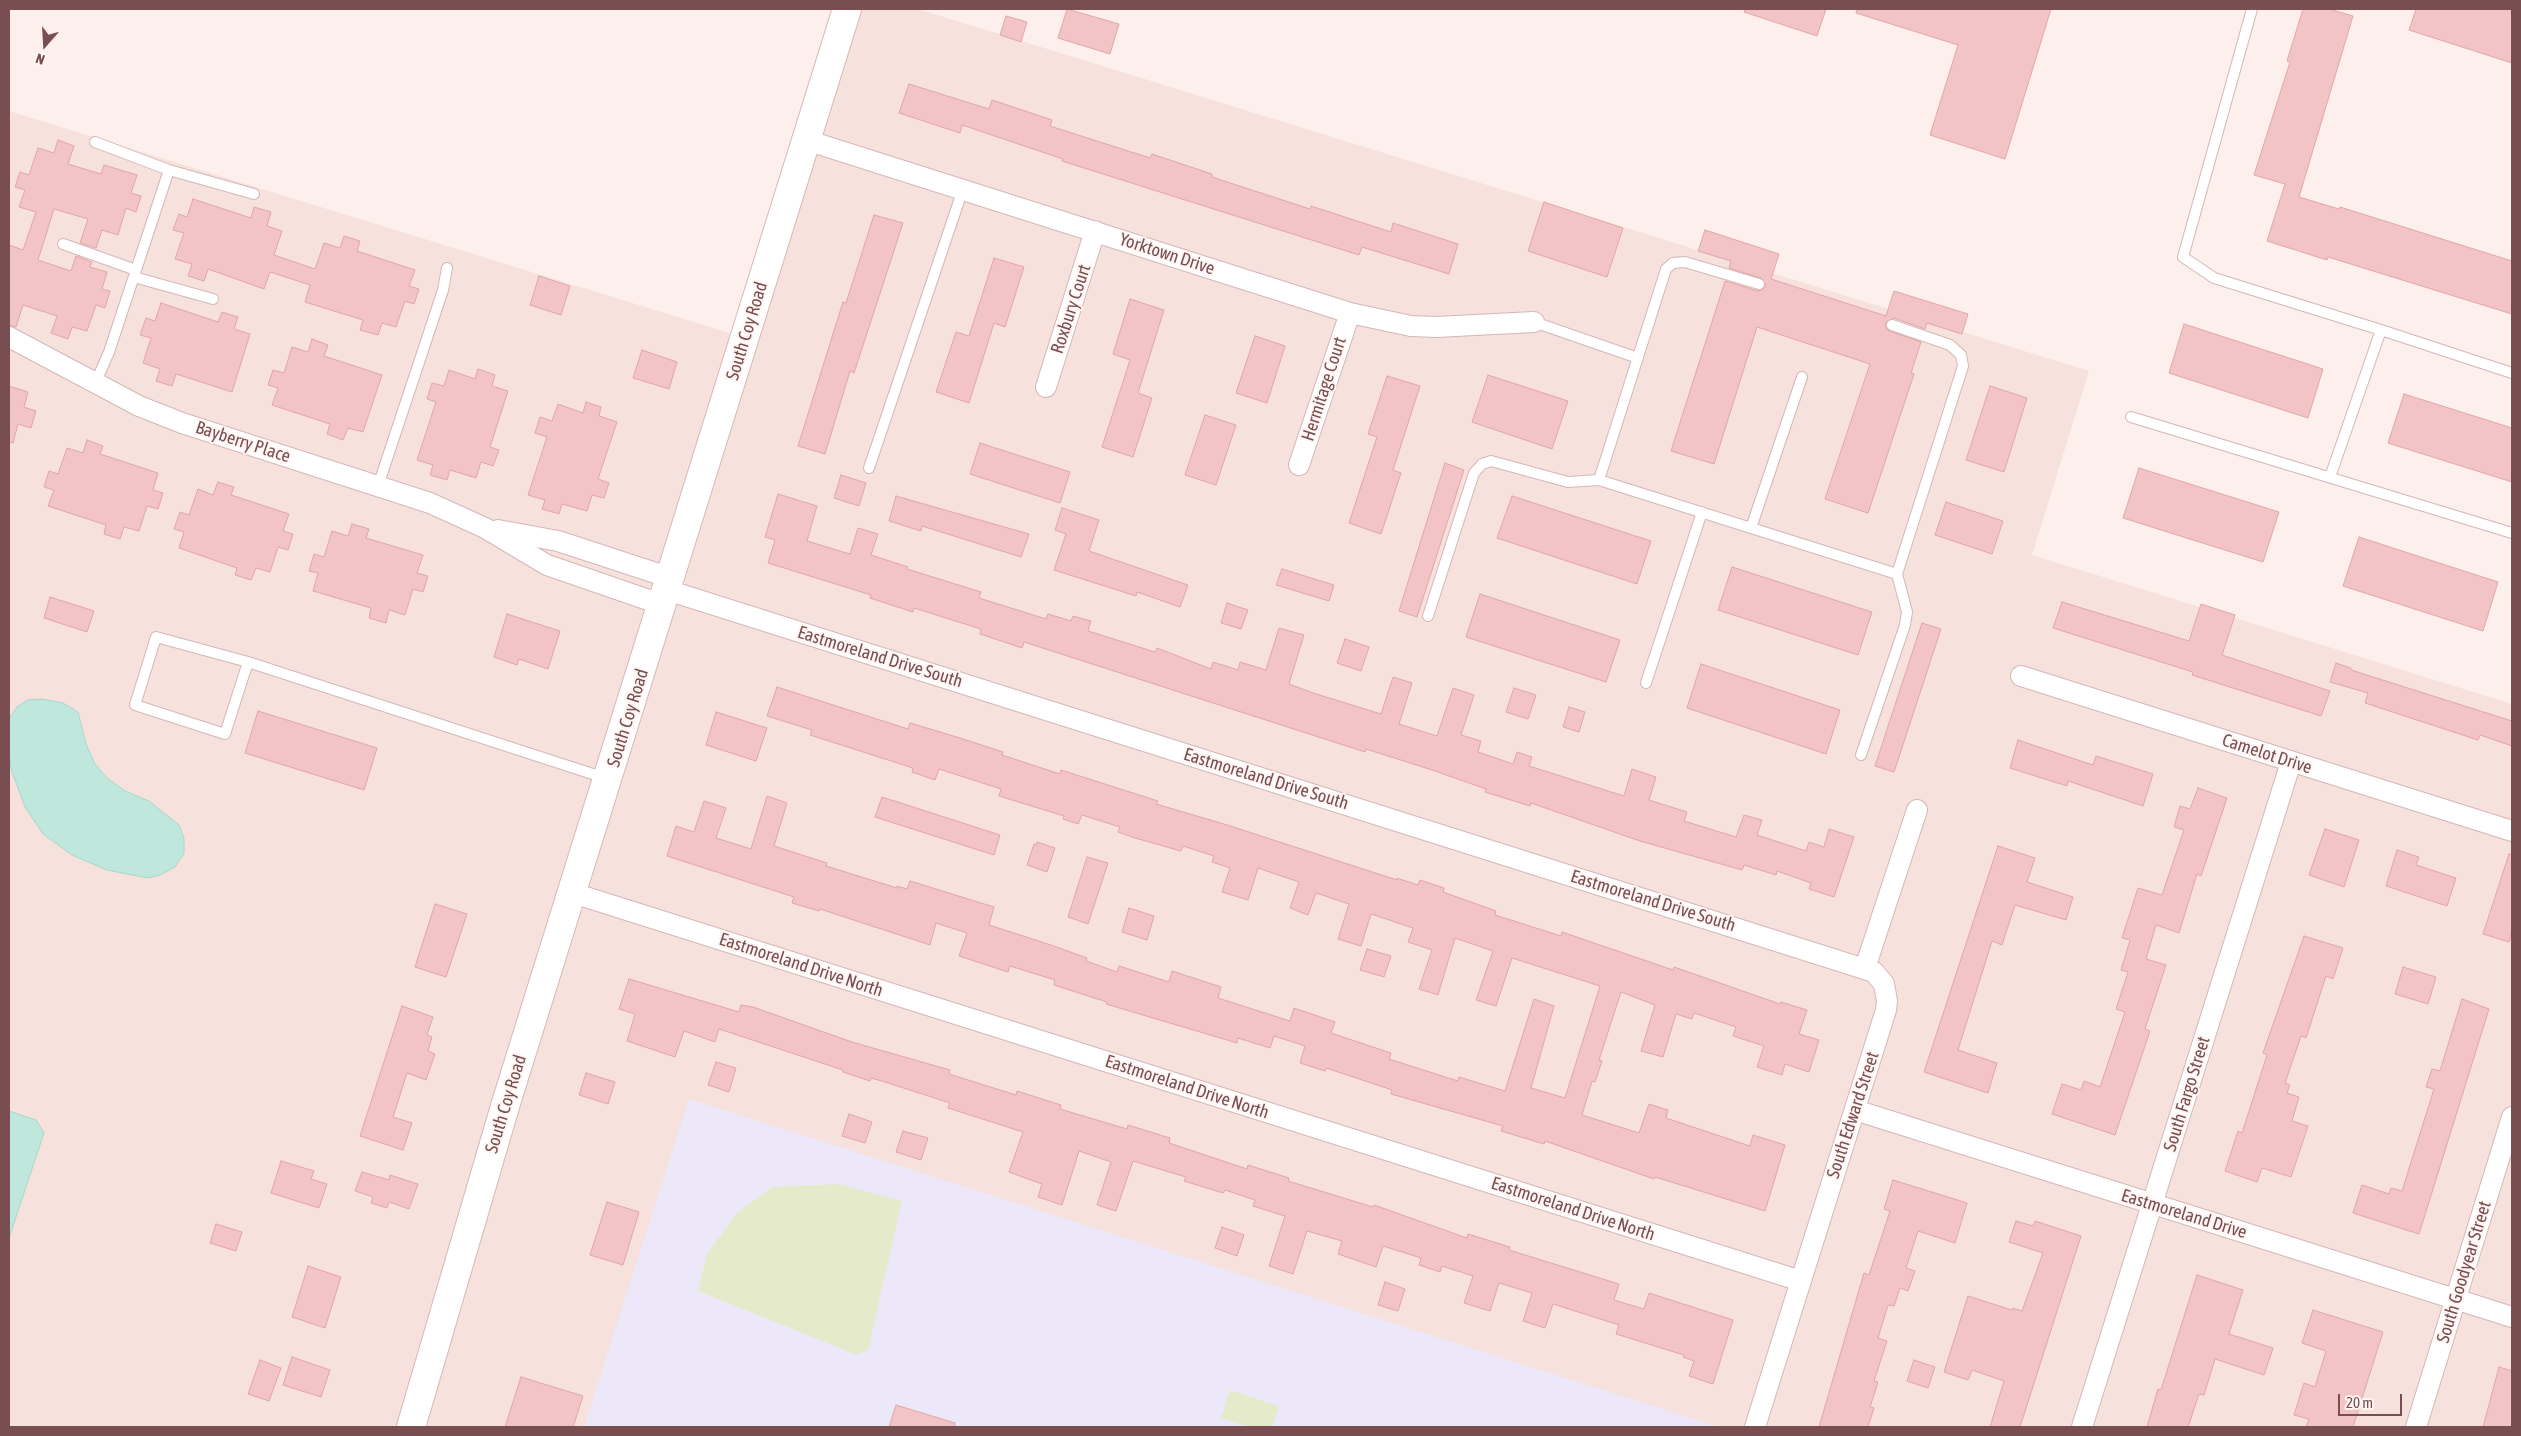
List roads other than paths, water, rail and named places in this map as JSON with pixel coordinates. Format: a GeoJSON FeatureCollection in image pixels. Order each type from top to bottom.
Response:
{"type":"FeatureCollection","features":[{"type":"Feature","properties":{"kind":"street","name":"South Coy Road"},"geometry":{"type":"LineString","coordinates":[[411,1427],[506,1104],[847,9]]}},
{"type":"Feature","properties":{"kind":"street","name":"Yorktown Drive"},"geometry":{"type":"LineString","coordinates":[[806,140],[1350,312],[1411,326],[1436,327],[1534,322]]}},
{"type":"Feature","properties":{"kind":"street","name":"Roxbury Court"},"geometry":{"type":"LineString","coordinates":[[1046,388],[1096,231]]}},
{"type":"Feature","properties":{"kind":"street","name":"Hermitage Court"},"geometry":{"type":"LineString","coordinates":[[1299,466],[1350,312]]}},
{"type":"Feature","properties":{"kind":"street","name":"Bayberry Place"},"geometry":{"type":"LineString","coordinates":[[9,338],[139,406],[182,423],[430,503],[485,528],[548,565],[667,591]]}},
{"type":"Feature","properties":{"kind":"street","name":"Bayberry Place"},"geometry":{"type":"LineString","coordinates":[[485,528],[558,541],[667,591]]}},
{"type":"Feature","properties":{"kind":"street","name":"Eastmoreland Drive South"},"geometry":{"type":"LineString","coordinates":[[667,591],[1865,968]]}},
{"type":"Feature","properties":{"kind":"street","name":"Camelot Drive"},"geometry":{"type":"LineString","coordinates":[[2021,676],[2512,831]]}},
{"type":"Feature","properties":{"kind":"street","name":"South Fargo Street"},"geometry":{"type":"LineString","coordinates":[[2082,1427],[2291,762]]}},
{"type":"Feature","properties":{"kind":"street"},"geometry":{"type":"LineString","coordinates":[[1865,968],[1916,810]]}},
{"type":"Feature","properties":{"kind":"street","name":"Eastmoreland Drive North"},"geometry":{"type":"LineString","coordinates":[[573,893],[1801,1281]]}},
{"type":"Feature","properties":{"kind":"street","name":"South Edward Street"},"geometry":{"type":"LineString","coordinates":[[1755,1427],[1886,1010],[1887,1001],[1884,984],[1880,977],[1865,968]]}},
{"type":"Feature","properties":{"kind":"street","name":"Eastmoreland Drive"},"geometry":{"type":"LineString","coordinates":[[1855,1110],[2512,1317]]}},
{"type":"Feature","properties":{"kind":"street","name":"South Goodyear Street"},"geometry":{"type":"LineString","coordinates":[[2416,1427],[2512,1117]]}},
{"type":"Feature","properties":{"kind":"lane"},"geometry":{"type":"LineString","coordinates":[[2252,9],[2183,257],[2214,278],[2512,373]]}},
{"type":"Feature","properties":{"kind":"lane"},"geometry":{"type":"LineString","coordinates":[[95,142],[170,170],[254,194]]}},
{"type":"Feature","properties":{"kind":"lane"},"geometry":{"type":"LineString","coordinates":[[95,384],[109,352],[170,170]]}},
{"type":"Feature","properties":{"kind":"lane"},"geometry":{"type":"LineString","coordinates":[[869,468],[963,189]]}},
{"type":"Feature","properties":{"kind":"lane"},"geometry":{"type":"LineString","coordinates":[[62,244],[135,273],[213,299]]}},
{"type":"Feature","properties":{"kind":"lane"},"geometry":{"type":"LineString","coordinates":[[1599,480],[1666,269],[1673,263],[1684,262],[1759,284]]}},
{"type":"Feature","properties":{"kind":"lane"},"geometry":{"type":"LineString","coordinates":[[378,486],[443,290],[446,268]]}},
{"type":"Feature","properties":{"kind":"lane"},"geometry":{"type":"LineString","coordinates":[[1534,322],[1638,358]]}},
{"type":"Feature","properties":{"kind":"lane"},"geometry":{"type":"LineString","coordinates":[[1861,755],[1905,625],[1907,612],[1897,574],[1963,366],[1961,355],[1950,345],[1892,325]]}},
{"type":"Feature","properties":{"kind":"lane"},"geometry":{"type":"LineString","coordinates":[[2330,477],[2381,330]]}},
{"type":"Feature","properties":{"kind":"lane"},"geometry":{"type":"LineString","coordinates":[[1751,528],[1802,377]]}},
{"type":"Feature","properties":{"kind":"lane"},"geometry":{"type":"LineString","coordinates":[[2131,417],[2512,533]]}},
{"type":"Feature","properties":{"kind":"lane"},"geometry":{"type":"LineString","coordinates":[[1428,616],[1474,473],[1482,464],[1491,461],[1568,482],[1599,480],[1897,574]]}},
{"type":"Feature","properties":{"kind":"lane"},"geometry":{"type":"LineString","coordinates":[[1646,683],[1702,512]]}},
{"type":"Feature","properties":{"kind":"lane"},"geometry":{"type":"LineString","coordinates":[[248,662],[225,734],[135,705],[156,636],[248,662],[608,779]]}},
{"type":"Feature","properties":{"kind":"water"},"geometry":{"type":"Polygon","coordinates":[[[41,699],[63,703],[78,712],[86,744],[95,764],[106,777],[125,791],[149,801],[179,825],[184,839],[184,853],[175,867],[160,875],[148,878],[107,870],[72,855],[43,834],[25,807],[11,769],[9,755],[9,719],[17,707],[27,700],[41,699]]]}},
{"type":"Feature","properties":{"kind":"water"},"geometry":{"type":"Polygon","coordinates":[[[9,1111],[36,1120],[44,1133],[9,1238],[9,1111]]]}}]}
